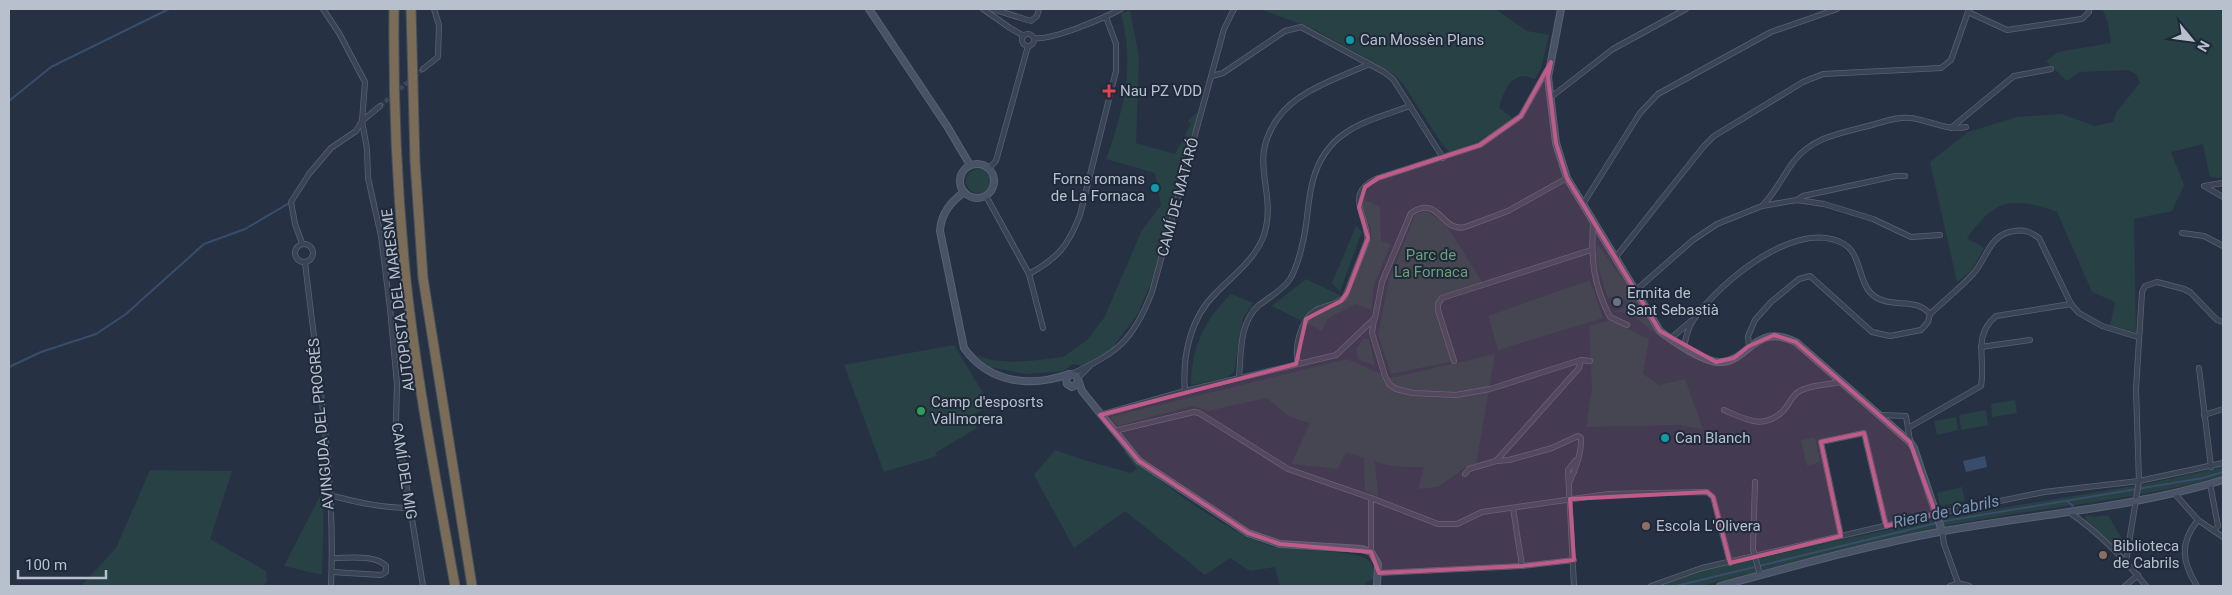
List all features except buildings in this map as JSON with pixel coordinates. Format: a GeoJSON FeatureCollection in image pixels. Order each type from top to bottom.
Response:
{"type":"FeatureCollection","features":[{"type":"Feature","properties":{"kind":"highway","name":"AUTOPISTA DEL MARESME"},"geometry":{"type":"LineString","coordinates":[[394,9],[393,62],[406,281],[419,374],[455,586]]}},
{"type":"Feature","properties":{"kind":"highway","name":"AUTOPISTA DEL MARESME"},"geometry":{"type":"LineString","coordinates":[[411,9],[415,162],[423,278],[472,586]]}},
{"type":"Feature","properties":{"kind":"street","name":"CAMÍ DEL MIG"},"geometry":{"type":"LineString","coordinates":[[323,9],[339,33],[365,82],[362,121],[367,149],[368,178],[381,236],[390,308],[397,384],[396,422],[423,586]]}},
{"type":"Feature","properties":{"kind":"street"},"geometry":{"type":"LineString","coordinates":[[423,69],[438,57],[438,25],[434,9]]}},
{"type":"Feature","properties":{"kind":"street"},"geometry":{"type":"LineString","coordinates":[[869,9],[947,126],[970,165]]}},
{"type":"Feature","properties":{"kind":"street"},"geometry":{"type":"LineString","coordinates":[[983,9],[1024,36],[1029,34],[1039,39],[1106,17],[1121,9]]}},
{"type":"Feature","properties":{"kind":"street"},"geometry":{"type":"LineString","coordinates":[[992,9],[1030,21],[1037,16],[1039,9]]}},
{"type":"Feature","properties":{"kind":"street","name":"CAMÍ DE MATARÓ"},"geometry":{"type":"LineString","coordinates":[[1071,374],[1111,354],[1127,340],[1142,317],[1152,292],[1224,29],[1234,9]]}},
{"type":"Feature","properties":{"kind":"street"},"geometry":{"type":"LineString","coordinates":[[1561,9],[1548,77],[1556,143],[1567,178],[1660,331],[1684,347],[1716,362],[1724,362],[1734,358],[1749,346],[1774,335],[1796,342],[1910,442],[1914,448],[1942,530],[1944,544],[1958,583]]}},
{"type":"Feature","properties":{"kind":"street"},"geometry":{"type":"LineString","coordinates":[[1551,97],[1613,49],[1686,9]]}},
{"type":"Feature","properties":{"kind":"street"},"geometry":{"type":"LineString","coordinates":[[1583,204],[1640,113],[1658,94],[1770,32],[1837,9]]}},
{"type":"Feature","properties":{"kind":"street"},"geometry":{"type":"LineString","coordinates":[[1615,258],[1698,153],[1714,136],[1802,82],[1823,74],[1941,68],[1951,60],[1968,10],[2007,30],[2082,19],[2089,9]]}},
{"type":"Feature","properties":{"kind":"street"},"geometry":{"type":"LineString","coordinates":[[1029,274],[1051,261],[1063,250],[1073,234],[1080,215],[1116,71],[1116,44],[1106,17]]}},
{"type":"Feature","properties":{"kind":"street"},"geometry":{"type":"LineString","coordinates":[[1212,76],[1223,73],[1285,30],[1301,27],[1393,79],[1443,158]]}},
{"type":"Feature","properties":{"kind":"street"},"geometry":{"type":"LineString","coordinates":[[1024,36],[1023,43],[1028,46]]}},
{"type":"Feature","properties":{"kind":"street"},"geometry":{"type":"LineString","coordinates":[[988,168],[996,161],[1028,46],[1033,43],[1034,38]]}},
{"type":"Feature","properties":{"kind":"street"},"geometry":{"type":"LineString","coordinates":[[1298,363],[1301,334],[1306,319],[1316,311],[1341,300],[1350,284],[1368,238],[1359,207],[1360,198],[1365,187],[1375,179],[1480,145],[1521,116],[1551,62]]}},
{"type":"Feature","properties":{"kind":"street"},"geometry":{"type":"LineString","coordinates":[[1185,391],[1186,356],[1195,322],[1210,298],[1245,266],[1264,235],[1268,207],[1262,155],[1273,125],[1295,101],[1369,64]]}},
{"type":"Feature","properties":{"kind":"street"},"geometry":{"type":"LineString","coordinates":[[1951,128],[2014,76],[2051,69]]}},
{"type":"Feature","properties":{"kind":"street"},"geometry":{"type":"LineString","coordinates":[[302,243],[295,224],[291,202],[309,174],[330,148],[356,130],[362,121],[380,106]]}},
{"type":"Feature","properties":{"kind":"street"},"geometry":{"type":"LineString","coordinates":[[1239,378],[1241,344],[1249,318],[1256,308],[1290,279],[1304,241],[1313,182],[1323,154],[1333,142],[1348,130],[1410,106]]}},
{"type":"Feature","properties":{"kind":"street"},"geometry":{"type":"LineString","coordinates":[[1762,206],[1776,191],[1793,162],[1803,151],[1825,137],[1903,118],[1951,128],[1966,127]]}},
{"type":"Feature","properties":{"kind":"street"},"geometry":{"type":"LineString","coordinates":[[983,164],[988,168],[992,172],[994,183],[993,189],[986,196],[974,198],[964,192],[960,183],[961,177],[970,165],[983,164]]}},
{"type":"Feature","properties":{"kind":"street"},"geometry":{"type":"LineString","coordinates":[[1797,200],[1803,196],[1896,176],[1905,176]]}},
{"type":"Feature","properties":{"kind":"street"},"geometry":{"type":"LineString","coordinates":[[1567,178],[1508,211],[1465,227],[1453,226],[1431,208],[1424,207],[1411,213],[1382,282],[1372,333],[1389,384],[1396,389],[1413,394],[1456,395],[1490,389],[1581,360],[1590,361]]}},
{"type":"Feature","properties":{"kind":"street"},"geometry":{"type":"LineString","coordinates":[[2223,183],[2204,186],[2223,197]]}},
{"type":"Feature","properties":{"kind":"street"},"geometry":{"type":"LineString","coordinates":[[964,192],[946,209],[942,216],[940,230],[964,348],[973,361],[985,370],[1005,378],[1024,381],[1054,380],[1071,374]]}},
{"type":"Feature","properties":{"kind":"street"},"geometry":{"type":"LineString","coordinates":[[986,196],[1029,274],[1043,328]]}},
{"type":"Feature","properties":{"kind":"street"},"geometry":{"type":"LineString","coordinates":[[1635,291],[1693,240],[1717,224],[1762,206],[1797,200],[1824,204],[1873,219],[1911,237],[1940,235]]}},
{"type":"Feature","properties":{"kind":"street"},"geometry":{"type":"LineString","coordinates":[[1593,223],[1592,250],[1595,281],[1610,318],[1626,325]]}},
{"type":"Feature","properties":{"kind":"street"},"geometry":{"type":"LineString","coordinates":[[1749,346],[1748,336],[1755,320],[1771,302],[1799,279],[1810,276],[1872,332],[1890,336],[1921,330],[1928,322],[1930,314],[1974,274],[1995,240],[2008,231],[2018,230],[2033,233],[2039,238],[2070,304],[2079,313],[2102,326],[2138,337]]}},
{"type":"Feature","properties":{"kind":"street"},"geometry":{"type":"LineString","coordinates":[[2182,234],[2204,236],[2223,246]]}},
{"type":"Feature","properties":{"kind":"street"},"geometry":{"type":"LineString","coordinates":[[1670,339],[1694,319],[1726,285],[1753,264],[1783,245],[1812,238],[1846,244],[1854,256],[1867,288],[1878,298],[1890,302],[1913,303],[1925,307],[1930,314]]}},
{"type":"Feature","properties":{"kind":"street"},"geometry":{"type":"LineString","coordinates":[[302,243],[310,245],[314,251],[311,259],[305,262],[300,261],[295,255],[297,247],[302,243]]}},
{"type":"Feature","properties":{"kind":"street"},"geometry":{"type":"LineString","coordinates":[[1454,361],[1438,310],[1438,304],[1442,298],[1592,250]]}},
{"type":"Feature","properties":{"kind":"street","name":"AVINGUDA DEL PROGRÉS"},"geometry":{"type":"LineString","coordinates":[[305,262],[326,450],[332,558],[331,586]]}},
{"type":"Feature","properties":{"kind":"street"},"geometry":{"type":"LineString","coordinates":[[2125,558],[2139,483],[2136,389],[2142,292],[2145,286],[2152,283],[2190,292],[2217,320],[2223,322]]}},
{"type":"Feature","properties":{"kind":"street"},"geometry":{"type":"LineString","coordinates":[[1908,428],[1981,386],[1981,348],[1984,330],[1996,316],[2070,304]]}},
{"type":"Feature","properties":{"kind":"street"},"geometry":{"type":"LineString","coordinates":[[1100,415],[1185,391],[1336,355],[1375,318]]}},
{"type":"Feature","properties":{"kind":"street"},"geometry":{"type":"LineString","coordinates":[[1684,347],[1694,319]]}},
{"type":"Feature","properties":{"kind":"street"},"geometry":{"type":"LineString","coordinates":[[1981,348],[2030,340]]}},
{"type":"Feature","properties":{"kind":"street"},"geometry":{"type":"LineString","coordinates":[[1496,461],[1579,368],[1581,360]]}},
{"type":"Feature","properties":{"kind":"street","name":"CAMÍ DE MATARÓ"},"geometry":{"type":"LineString","coordinates":[[1078,379],[1092,364]]}},
{"type":"Feature","properties":{"kind":"street"},"geometry":{"type":"LineString","coordinates":[[2199,368],[2211,467]]}},
{"type":"Feature","properties":{"kind":"street"},"geometry":{"type":"LineString","coordinates":[[1071,374],[1078,379],[1082,391],[1139,461],[1248,533],[1280,544],[1360,549],[1371,552]]}},
{"type":"Feature","properties":{"kind":"street"},"geometry":{"type":"LineString","coordinates":[[1069,385],[1066,379],[1071,374]]}},
{"type":"Feature","properties":{"kind":"street"},"geometry":{"type":"LineString","coordinates":[[1069,385],[1076,385],[1078,379]]}},
{"type":"Feature","properties":{"kind":"street"},"geometry":{"type":"LineString","coordinates":[[1054,380],[1082,391]]}},
{"type":"Feature","properties":{"kind":"street"},"geometry":{"type":"LineString","coordinates":[[1724,410],[1751,422],[1758,422],[1782,411],[1796,393],[1802,389],[1840,382]]}},
{"type":"Feature","properties":{"kind":"street"},"geometry":{"type":"LineString","coordinates":[[2204,415],[2223,409]]}},
{"type":"Feature","properties":{"kind":"street"},"geometry":{"type":"LineString","coordinates":[[1114,431],[1194,412],[1288,469],[1371,498],[1432,523],[1447,525],[1468,521],[1482,512],[1608,494],[1707,492],[1713,497],[1730,563]]}},
{"type":"Feature","properties":{"kind":"street"},"geometry":{"type":"LineString","coordinates":[[1880,415],[1906,416],[1910,442]]}},
{"type":"Feature","properties":{"kind":"street"},"geometry":{"type":"LineString","coordinates":[[1841,536],[1821,442],[1864,432],[1886,526]]}},
{"type":"Feature","properties":{"kind":"street"},"geometry":{"type":"LineString","coordinates":[[1465,474],[1469,469],[1552,448],[1578,436],[1581,438],[1582,444],[1577,458],[1568,470],[1574,586]]}},
{"type":"Feature","properties":{"kind":"street"},"geometry":{"type":"LineString","coordinates":[[1651,586],[1702,568],[1756,558],[1841,536],[2044,492],[2139,483],[2223,463]]}},
{"type":"Feature","properties":{"kind":"street"},"geometry":{"type":"LineString","coordinates":[[1725,586],[1759,574],[1942,530],[2175,494],[2223,480]]}},
{"type":"Feature","properties":{"kind":"street"},"geometry":{"type":"LineString","coordinates":[[1755,482],[1753,549],[1759,574]]}},
{"type":"Feature","properties":{"kind":"street"},"geometry":{"type":"LineString","coordinates":[[2210,484],[2218,526],[2214,531]]}},
{"type":"Feature","properties":{"kind":"street"},"geometry":{"type":"LineString","coordinates":[[2175,494],[2198,520],[2223,537]]}},
{"type":"Feature","properties":{"kind":"street"},"geometry":{"type":"LineString","coordinates":[[329,495],[361,504],[390,508],[410,508]]}},
{"type":"Feature","properties":{"kind":"street"},"geometry":{"type":"LineString","coordinates":[[1371,498],[1371,552],[1378,564],[1378,586]]}},
{"type":"Feature","properties":{"kind":"street"},"geometry":{"type":"LineString","coordinates":[[1513,508],[1522,566]]}},
{"type":"Feature","properties":{"kind":"street"},"geometry":{"type":"LineString","coordinates":[[2068,511],[2125,558],[2146,586]]}},
{"type":"Feature","properties":{"kind":"street"},"geometry":{"type":"LineString","coordinates":[[2197,586],[2187,564],[2184,549],[2186,539],[2198,520]]}},
{"type":"Feature","properties":{"kind":"street"},"geometry":{"type":"LineString","coordinates":[[332,558],[381,560],[386,566],[386,572],[381,575],[332,572]]}},
{"type":"Feature","properties":{"kind":"street"},"geometry":{"type":"LineString","coordinates":[[1379,573],[1522,566],[1574,560]]}},
{"type":"Feature","properties":{"kind":"street"},"geometry":{"type":"LineString","coordinates":[[2125,586],[2138,575]]}},
{"type":"Feature","properties":{"kind":"street"},"geometry":{"type":"LineString","coordinates":[[1950,586],[1958,583],[1969,586]]}},
{"type":"Feature","properties":{"kind":"highlighted area"},"geometry":{"type":"Polygon","coordinates":[[[1551,62],[1548,77],[1556,143],[1567,178],[1660,331],[1716,362],[1734,358],[1749,346],[1774,335],[1796,342],[1910,442],[1936,514],[1886,526],[1864,433],[1821,442],[1841,536],[1730,563],[1713,497],[1707,492],[1570,499],[1574,560],[1522,566],[1379,573],[1371,552],[1280,544],[1248,533],[1139,461],[1100,415],[1296,364],[1306,319],[1341,301],[1347,293],[1368,238],[1359,207],[1365,187],[1378,178],[1480,145],[1521,116],[1551,62]]]}},
{"type":"Feature","properties":{"kind":"green space"},"geometry":{"type":"Polygon","coordinates":[[[1261,9],[1495,9],[1527,31],[1549,35],[1541,68],[1535,79],[1524,76],[1518,77],[1513,80],[1504,93],[1499,108],[1513,118],[1479,142],[1449,152],[1404,85],[1395,75],[1314,29],[1261,9]]]}},
{"type":"Feature","properties":{"kind":"green space"},"geometry":{"type":"Polygon","coordinates":[[[2102,9],[2223,9],[2223,178],[2210,177],[2203,144],[2171,152],[2184,185],[2172,211],[2134,219],[2136,334],[2110,326],[2115,302],[2092,292],[2057,212],[2041,207],[2028,204],[2006,204],[1996,208],[1987,215],[1967,238],[1984,248],[1971,271],[1957,282],[1930,162],[1968,132],[2017,117],[2061,114],[2095,126],[2113,122],[2117,111],[2140,83],[2136,74],[2127,70],[2080,72],[2067,81],[2046,61],[2058,52],[2111,43],[2108,22],[2102,9]]]}},
{"type":"Feature","properties":{"kind":"green space"},"geometry":{"type":"Polygon","coordinates":[[[1130,10],[1139,57],[1136,143],[1175,154],[1191,124],[1188,121],[1196,113],[1199,114],[1154,276],[1137,315],[1109,352],[1083,366],[1073,364],[1063,371],[1026,374],[990,367],[975,355],[992,360],[1014,362],[1063,357],[1087,340],[1104,318],[1142,230],[1161,205],[1155,173],[1106,159],[1118,123],[1126,88],[1127,52],[1121,14],[1130,10]]]}},
{"type":"Feature","properties":{"kind":"green space"},"geometry":{"type":"Polygon","coordinates":[[[978,169],[987,172],[990,181],[987,190],[978,193],[969,190],[966,181],[969,172],[978,169]]]}},
{"type":"Feature","properties":{"kind":"green space"},"geometry":{"type":"Polygon","coordinates":[[[1363,199],[1380,207],[1381,241],[1391,244],[1374,285],[1371,310],[1355,304],[1327,319],[1322,331],[1272,306],[1306,279],[1348,299],[1371,238],[1370,226],[1363,213],[1363,199]]]}},
{"type":"Feature","properties":{"kind":"green space","name":"Parc de La Fornaca"},"geometry":{"type":"Polygon","coordinates":[[[1426,211],[1445,223],[1483,283],[1440,296],[1435,304],[1454,361],[1391,374],[1378,335],[1389,280],[1415,215],[1426,211]]]}},
{"type":"Feature","properties":{"kind":"green space"},"geometry":{"type":"Polygon","coordinates":[[[1356,226],[1362,232],[1340,291],[1332,283],[1356,226]]]}},
{"type":"Feature","properties":{"kind":"green space"},"geometry":{"type":"Polygon","coordinates":[[[1598,245],[1626,284],[1658,336],[1630,313],[1613,312],[1623,309],[1627,302],[1619,296],[1608,298],[1595,258],[1598,245]]]}},
{"type":"Feature","properties":{"kind":"green space"},"geometry":{"type":"Polygon","coordinates":[[[1590,280],[1603,318],[1498,350],[1488,316],[1590,280]]]}},
{"type":"Feature","properties":{"kind":"green space"},"geometry":{"type":"Polygon","coordinates":[[[1231,294],[1253,303],[1243,318],[1234,372],[1226,378],[1191,385],[1194,359],[1201,335],[1214,314],[1231,294]]]}},
{"type":"Feature","properties":{"kind":"green space"},"geometry":{"type":"Polygon","coordinates":[[[1610,320],[1649,339],[1643,374],[1659,385],[1685,379],[1703,429],[1679,425],[1586,427],[1592,389],[1589,326],[1610,320]]]}},
{"type":"Feature","properties":{"kind":"green space"},"geometry":{"type":"Polygon","coordinates":[[[1363,339],[1369,339],[1375,366],[1358,359],[1356,349],[1363,339]]]}},
{"type":"Feature","properties":{"kind":"green space","name":"Camp d'esposrts Vallmorera"},"geometry":{"type":"Polygon","coordinates":[[[954,345],[990,405],[970,417],[977,428],[935,453],[937,456],[884,472],[844,365],[954,345]]]}},
{"type":"Feature","properties":{"kind":"green space"},"geometry":{"type":"Polygon","coordinates":[[[1495,354],[1476,465],[1466,467],[1438,487],[1418,489],[1424,467],[1393,466],[1375,461],[1378,497],[1365,491],[1364,458],[1346,452],[1338,469],[1291,464],[1310,423],[1290,417],[1267,398],[1208,411],[1193,406],[1117,426],[1110,417],[1347,359],[1391,378],[1495,354]]]}},
{"type":"Feature","properties":{"kind":"green space"},"geometry":{"type":"Polygon","coordinates":[[[2015,400],[2017,413],[1992,417],[1991,404],[2015,400]]]}},
{"type":"Feature","properties":{"kind":"green space"},"geometry":{"type":"Polygon","coordinates":[[[1986,410],[1988,425],[1961,430],[1959,415],[1986,410]]]}},
{"type":"Feature","properties":{"kind":"green space"},"geometry":{"type":"Polygon","coordinates":[[[1956,417],[1958,430],[1937,435],[1934,421],[1956,417]]]}},
{"type":"Feature","properties":{"kind":"green space"},"geometry":{"type":"Polygon","coordinates":[[[1815,437],[1820,462],[1807,466],[1801,440],[1815,437]]]}},
{"type":"Feature","properties":{"kind":"green space"},"geometry":{"type":"Polygon","coordinates":[[[1055,450],[1131,473],[1137,469],[1124,452],[1126,450],[1155,476],[1197,507],[1241,533],[1276,547],[1338,552],[1360,556],[1371,563],[1374,570],[1374,579],[1366,582],[1367,586],[1280,586],[1275,567],[1250,571],[1230,558],[1205,575],[1125,511],[1074,548],[1034,475],[1055,450]]]}},
{"type":"Feature","properties":{"kind":"green space"},"geometry":{"type":"Polygon","coordinates":[[[2223,467],[2223,476],[2157,491],[1955,524],[1701,586],[1659,586],[1705,570],[1947,517],[2146,484],[2223,467]]]}},
{"type":"Feature","properties":{"kind":"green space"},"geometry":{"type":"Polygon","coordinates":[[[150,470],[232,471],[210,539],[266,571],[267,581],[264,586],[81,586],[116,548],[150,470]]]}},
{"type":"Feature","properties":{"kind":"green space"},"geometry":{"type":"Polygon","coordinates":[[[1962,487],[1965,501],[1940,506],[1937,493],[1962,487]]]}},
{"type":"Feature","properties":{"kind":"green space"},"geometry":{"type":"Polygon","coordinates":[[[324,497],[322,575],[284,566],[319,498],[324,497]]]}},
{"type":"Feature","properties":{"kind":"green space"},"geometry":{"type":"Polygon","coordinates":[[[2088,515],[2094,517],[2108,515],[2122,539],[2128,540],[2126,546],[2119,548],[2086,521],[2085,517],[2088,515]]]}},
{"type":"Feature","properties":{"kind":"water"},"geometry":{"type":"Polygon","coordinates":[[[1985,456],[1987,467],[1966,472],[1963,461],[1985,456]]]}},
{"type":"Feature","properties":{"kind":"waterway"},"geometry":{"type":"LineString","coordinates":[[9,101],[51,67],[169,9]]}},
{"type":"Feature","properties":{"kind":"waterway"},"geometry":{"type":"LineString","coordinates":[[9,367],[41,352],[96,334],[126,314],[204,244],[245,229],[291,202]]}},
{"type":"Feature","properties":{"kind":"waterway","name":"Riera de Cabrils"},"geometry":{"type":"LineString","coordinates":[[1676,586],[1945,521],[2203,478],[2223,472]]}},
{"type":"Feature","properties":{"kind":"waterway","name":"Riera de Cabrils"},"geometry":{"type":"LineString","coordinates":[[2067,501],[2073,506]]}},
{"type":"Feature","properties":{"kind":"tunnel"},"geometry":{"type":"LineString","coordinates":[[380,106],[423,69]]}},
{"type":"Feature","properties":{"kind":"place","name":"Can Mossèn Plans"},"geometry":{"type":"Point","coordinates":[1350,40]}},
{"type":"Feature","properties":{"kind":"place","name":"Nau PZ VDD"},"geometry":{"type":"Point","coordinates":[1109,91]}},
{"type":"Feature","properties":{"kind":"place","name":"Forns romans de La Fornaca"},"geometry":{"type":"Point","coordinates":[1155,188]}},
{"type":"Feature","properties":{"kind":"place","name":"Ermita de Sant Sebastià"},"geometry":{"type":"Point","coordinates":[1617,302]}},
{"type":"Feature","properties":{"kind":"place","name":"Camp d'esposrts Vallmorera"},"geometry":{"type":"Point","coordinates":[921,411]}},
{"type":"Feature","properties":{"kind":"place","name":"Can Blanch"},"geometry":{"type":"Point","coordinates":[1665,438]}},
{"type":"Feature","properties":{"kind":"place","name":"Escola L'Olivera"},"geometry":{"type":"Point","coordinates":[1646,526]}},
{"type":"Feature","properties":{"kind":"place","name":"Biblioteca de Cabrils"},"geometry":{"type":"Point","coordinates":[2103,555]}}]}
